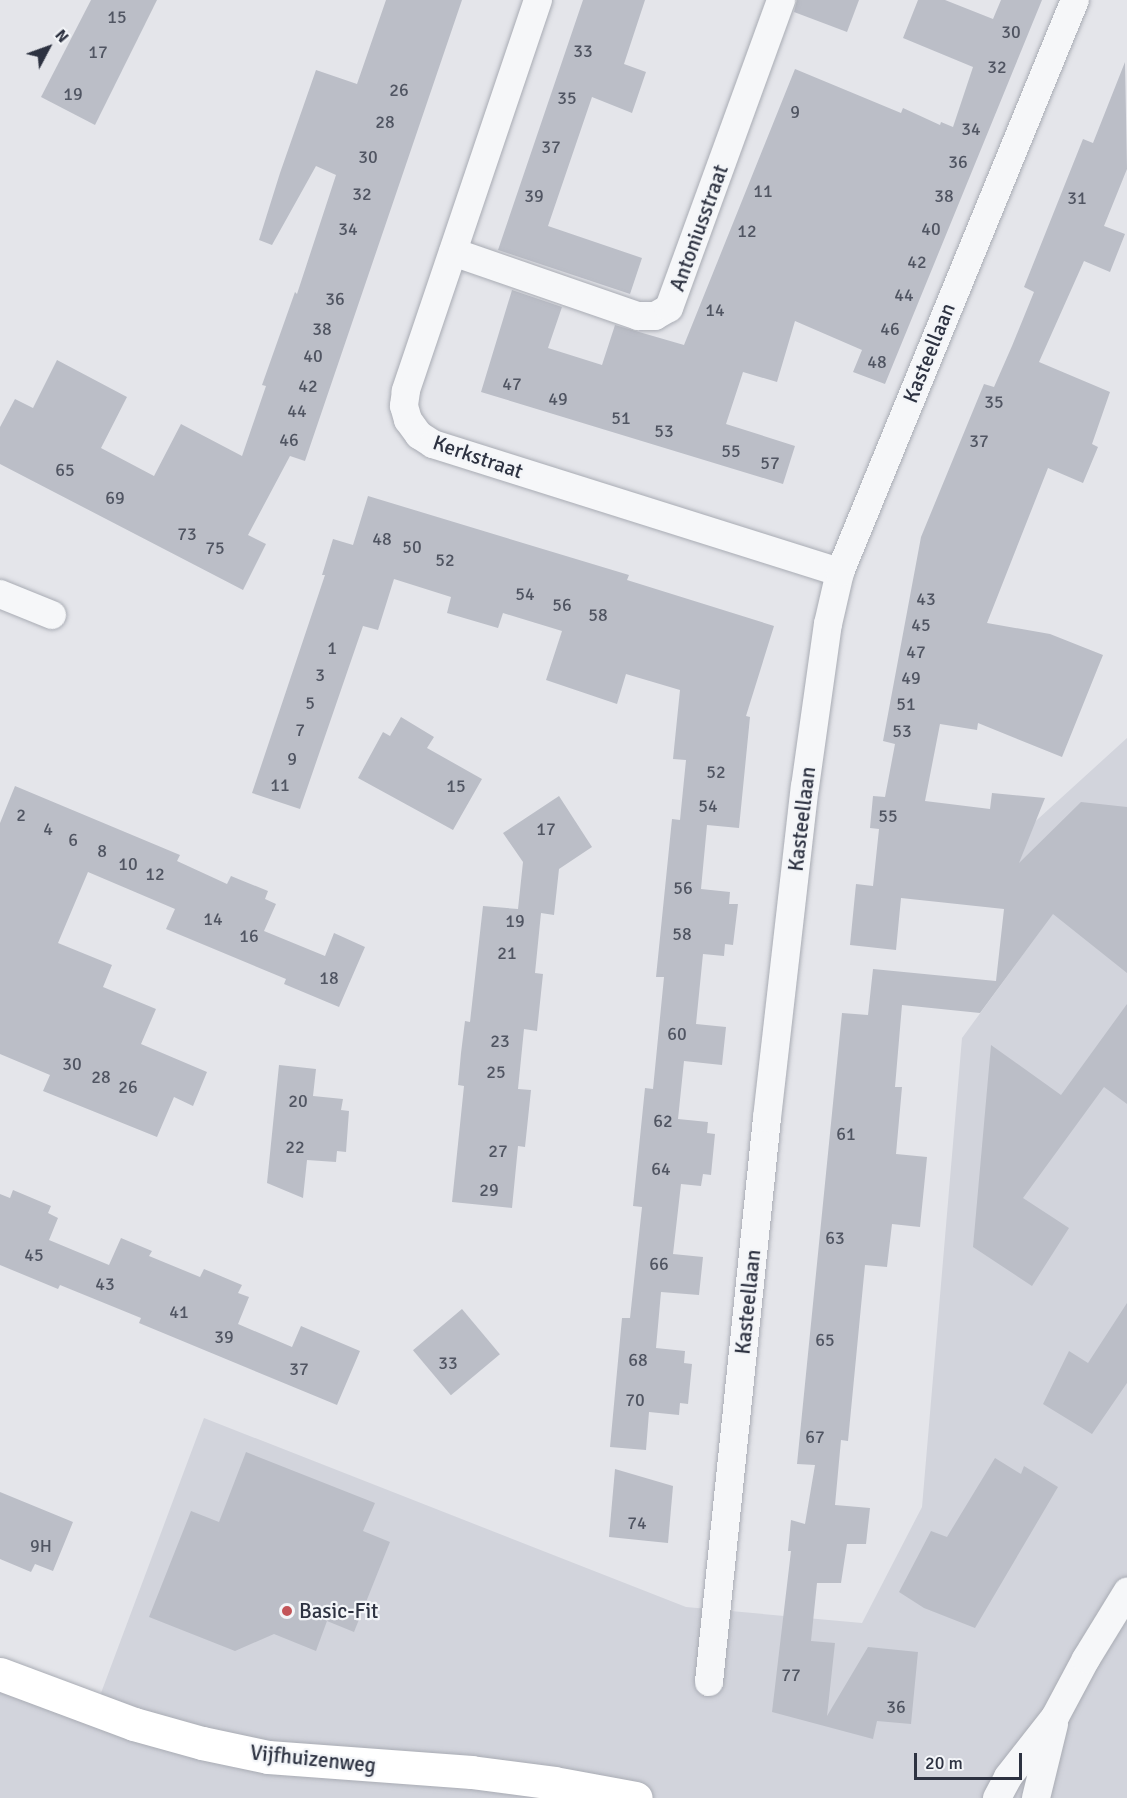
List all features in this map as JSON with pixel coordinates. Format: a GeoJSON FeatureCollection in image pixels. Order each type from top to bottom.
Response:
{"type":"FeatureCollection","features":[{"type":"Feature","properties":{"kind":"street","name":"Kerkstraat"},"geometry":{"type":"LineString","coordinates":[[538,0],[406,392],[404,406],[408,420],[419,435],[433,444],[840,572]]}},
{"type":"Feature","properties":{"kind":"street","name":"Antoniusstraat"},"geometry":{"type":"LineString","coordinates":[[453,252],[638,316],[655,316],[669,308],[781,0]]}},
{"type":"Feature","properties":{"kind":"street","name":"Kasteellaan"},"geometry":{"type":"LineString","coordinates":[[709,1682],[767,1118],[805,787],[828,624],[840,572],[1075,0]]}},
{"type":"Feature","properties":{"kind":"street"},"geometry":{"type":"LineString","coordinates":[[0,594],[52,615]]}},
{"type":"Feature","properties":{"kind":"street"},"geometry":{"type":"LineString","coordinates":[[997,1798],[1008,1777],[1055,1717],[1086,1659],[1127,1592]]}},
{"type":"Feature","properties":{"kind":"street","name":"Vijfhuizenweg"},"geometry":{"type":"LineString","coordinates":[[0,1674],[134,1724],[202,1743],[268,1757],[471,1772],[554,1783],[636,1798]]}},
{"type":"Feature","properties":{"kind":"street"},"geometry":{"type":"LineString","coordinates":[[1036,1798],[1055,1717]]}},
{"type":"Feature","properties":{"kind":"shaded area"},"geometry":{"type":"Polygon","coordinates":[[[1127,738],[1127,1798],[0,1798],[0,1674],[95,1709],[204,1418],[686,1607],[862,1623],[922,1507],[962,1038],[1041,930],[982,870],[1127,738]]]}},
{"type":"Feature","properties":{"kind":"building"},"geometry":{"type":"Polygon","coordinates":[[[91,0],[157,0],[95,125],[41,97],[91,0]]]}},
{"type":"Feature","properties":{"kind":"building"},"geometry":{"type":"Polygon","coordinates":[[[386,0],[462,0],[305,461],[290,456],[248,535],[266,544],[243,590],[0,464],[0,427],[15,399],[33,408],[57,360],[127,397],[101,448],[154,476],[181,424],[242,456],[266,386],[262,385],[295,292],[297,294],[336,175],[316,166],[272,245],[259,240],[280,173],[316,70],[357,84],[386,0]]]}},
{"type":"Feature","properties":{"kind":"building"},"geometry":{"type":"Polygon","coordinates":[[[583,0],[645,0],[624,64],[646,72],[632,113],[592,97],[548,226],[642,258],[630,294],[498,250],[583,0]]]}},
{"type":"Feature","properties":{"kind":"building"},"geometry":{"type":"Polygon","coordinates":[[[797,0],[859,0],[847,32],[794,12],[797,0]]]}},
{"type":"Feature","properties":{"kind":"building"},"geometry":{"type":"Polygon","coordinates":[[[918,0],[945,0],[993,19],[1001,0],[1042,0],[885,384],[853,372],[862,350],[795,321],[777,382],[743,372],[726,424],[795,446],[783,484],[481,392],[512,290],[562,307],[548,348],[602,365],[615,325],[684,345],[795,69],[901,113],[903,108],[940,125],[941,122],[953,127],[973,67],[903,38],[918,0]]]}},
{"type":"Feature","properties":{"kind":"building"},"geometry":{"type":"Polygon","coordinates":[[[1125,62],[1127,169],[1104,226],[1125,234],[1110,272],[1084,261],[1039,362],[1110,392],[1092,444],[1098,447],[1083,483],[1048,468],[987,623],[1050,634],[1103,655],[1062,757],[978,723],[977,730],[940,724],[925,801],[990,809],[992,793],[1045,798],[1019,863],[1081,802],[1127,807],[1127,973],[1053,914],[980,1013],[902,1005],[895,1087],[902,1087],[896,1154],[927,1157],[920,1227],[892,1224],[887,1267],[865,1265],[848,1441],[841,1440],[835,1505],[870,1508],[866,1544],[847,1544],[841,1583],[817,1583],[811,1641],[835,1643],[827,1716],[868,1647],[918,1652],[911,1724],[877,1721],[873,1739],[772,1712],[791,1551],[788,1551],[791,1520],[805,1524],[815,1465],[797,1464],[842,1013],[868,1015],[873,969],[996,981],[1004,909],[901,898],[896,950],[850,945],[856,884],[873,886],[879,829],[870,828],[873,796],[885,797],[895,744],[883,741],[921,537],[984,384],[994,387],[1012,346],[1034,292],[1024,287],[1083,139],[1093,143],[1125,62]]]}},
{"type":"Feature","properties":{"kind":"building"},"geometry":{"type":"Polygon","coordinates":[[[368,496],[629,575],[627,580],[774,626],[746,716],[750,717],[739,828],[707,825],[701,889],[730,892],[729,904],[738,904],[733,945],[725,944],[724,956],[703,954],[696,1024],[726,1027],[722,1065],[684,1061],[678,1119],[708,1122],[707,1133],[715,1134],[711,1175],[703,1174],[701,1186],[681,1184],[673,1254],[703,1257],[699,1295],[661,1292],[656,1348],[685,1351],[684,1363],[692,1364],[688,1404],[680,1403],[679,1415],[649,1412],[646,1450],[610,1447],[622,1318],[630,1318],[642,1207],[633,1206],[645,1088],[653,1089],[664,977],[656,977],[672,819],[680,820],[686,760],[673,759],[680,690],[626,674],[617,704],[546,680],[562,631],[503,613],[498,628],[447,613],[451,597],[394,579],[378,630],[363,626],[300,809],[252,793],[325,575],[322,575],[333,539],[353,545],[368,496]]]}},
{"type":"Feature","properties":{"kind":"building"},"geometry":{"type":"Polygon","coordinates":[[[401,717],[434,737],[427,748],[482,779],[453,830],[358,778],[383,732],[390,736],[401,717]]]}},
{"type":"Feature","properties":{"kind":"building"},"geometry":{"type":"Polygon","coordinates":[[[15,786],[180,855],[177,861],[227,884],[231,876],[268,891],[265,899],[276,904],[264,931],[325,956],[334,933],[365,947],[339,1007],[284,984],[286,979],[166,929],[175,909],[88,872],[58,943],[112,965],[103,987],[156,1009],[141,1044],[207,1072],[193,1106],[174,1097],[157,1137],[43,1091],[50,1075],[0,1054],[0,823],[15,786]]]}},
{"type":"Feature","properties":{"kind":"building"},"geometry":{"type":"Polygon","coordinates":[[[559,796],[592,847],[559,869],[554,915],[541,913],[535,973],[543,974],[537,1031],[524,1029],[518,1089],[531,1090],[525,1147],[518,1146],[512,1208],[452,1202],[464,1086],[458,1085],[461,1053],[465,1021],[470,1022],[483,906],[518,909],[523,862],[503,833],[559,796]]]}},
{"type":"Feature","properties":{"kind":"building"},"geometry":{"type":"Polygon","coordinates":[[[1127,1004],[1127,1104],[1104,1087],[1023,1198],[1069,1228],[1032,1286],[973,1247],[991,1045],[1061,1095],[1127,1004]]]}},
{"type":"Feature","properties":{"kind":"building"},"geometry":{"type":"Polygon","coordinates":[[[279,1065],[316,1069],[313,1096],[343,1099],[341,1110],[349,1111],[346,1152],[337,1151],[336,1162],[307,1160],[303,1198],[267,1183],[279,1065]]]}},
{"type":"Feature","properties":{"kind":"building"},"geometry":{"type":"Polygon","coordinates":[[[13,1190],[51,1206],[48,1213],[58,1218],[49,1240],[109,1265],[121,1238],[152,1251],[149,1256],[200,1277],[204,1269],[242,1285],[238,1293],[249,1297],[238,1324],[292,1347],[301,1326],[360,1351],[337,1405],[139,1323],[141,1318],[60,1285],[58,1289],[0,1265],[0,1194],[10,1198],[13,1190]]]}},
{"type":"Feature","properties":{"kind":"building"},"geometry":{"type":"Polygon","coordinates":[[[1127,1303],[1127,1383],[1092,1434],[1043,1404],[1069,1351],[1088,1363],[1127,1303]]]}},
{"type":"Feature","properties":{"kind":"building"},"geometry":{"type":"Polygon","coordinates":[[[462,1309],[500,1354],[451,1395],[413,1350],[462,1309]]]}},
{"type":"Feature","properties":{"kind":"building"},"geometry":{"type":"Polygon","coordinates":[[[246,1452],[375,1503],[363,1531],[390,1542],[354,1632],[327,1621],[316,1651],[274,1634],[235,1651],[149,1617],[191,1511],[219,1522],[246,1452]]]}},
{"type":"Feature","properties":{"kind":"building"},"geometry":{"type":"Polygon","coordinates":[[[995,1458],[1021,1474],[1024,1466],[1058,1487],[975,1628],[924,1608],[899,1592],[931,1531],[947,1537],[995,1458]]]}},
{"type":"Feature","properties":{"kind":"building"},"geometry":{"type":"Polygon","coordinates":[[[615,1469],[673,1486],[668,1543],[609,1537],[615,1469]]]}},
{"type":"Feature","properties":{"kind":"building"},"geometry":{"type":"Polygon","coordinates":[[[0,1492],[73,1522],[53,1571],[35,1564],[31,1572],[0,1559],[0,1492]]]}},
{"type":"Feature","properties":{"kind":"place","name":"Basic-Fit"},"geometry":{"type":"Point","coordinates":[287,1611]}}]}
